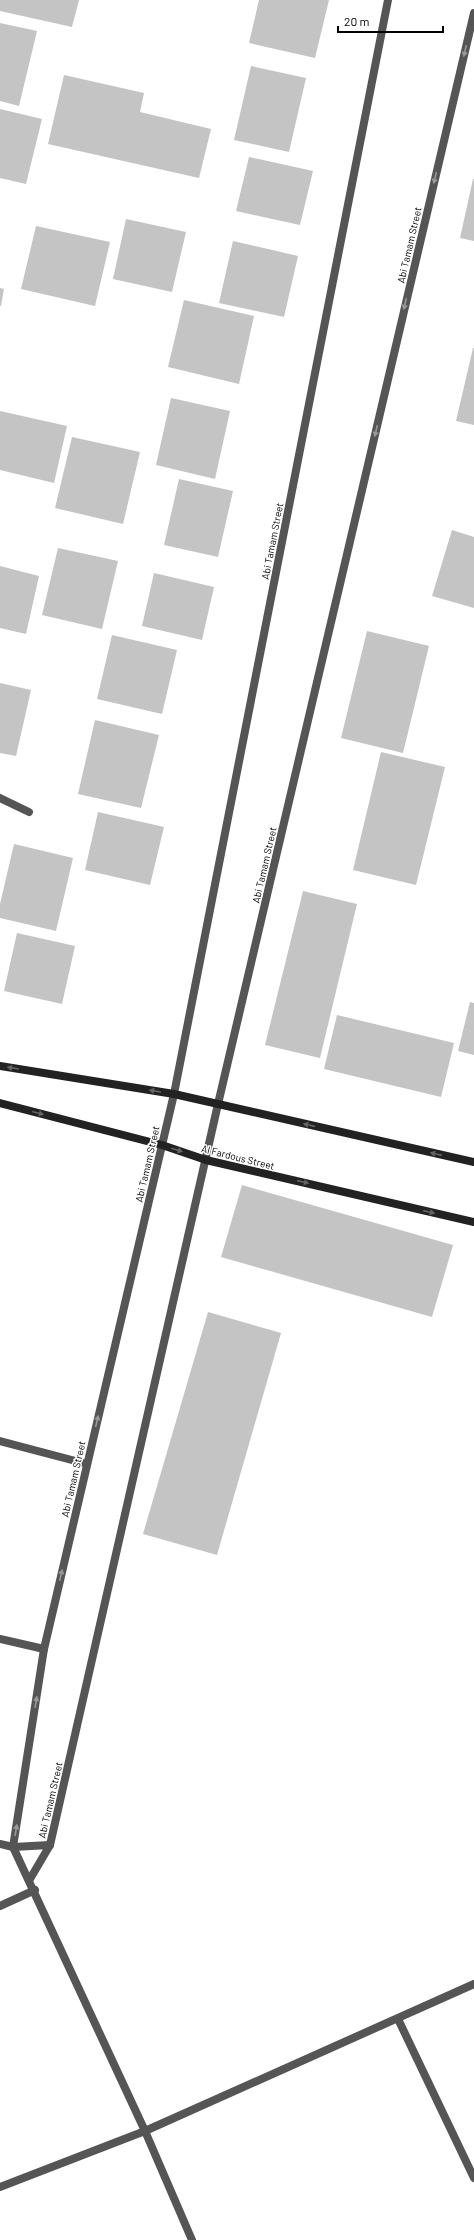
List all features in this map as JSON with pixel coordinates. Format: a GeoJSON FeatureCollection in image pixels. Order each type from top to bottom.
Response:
{"type":"FeatureCollection","features":[{"type":"Feature","properties":{"kind":"main road"},"geometry":{"type":"LineString","coordinates":[[0,1066],[174,1094],[474,1162]]}},
{"type":"Feature","properties":{"kind":"main road","name":"Al Fardous Street"},"geometry":{"type":"LineString","coordinates":[[0,1103],[162,1145],[206,1160],[474,1222]]}},
{"type":"Feature","properties":{"kind":"street","name":"Abi Tamam Street"},"geometry":{"type":"LineString","coordinates":[[13,1846],[44,1649],[174,1094],[388,0]]}},
{"type":"Feature","properties":{"kind":"street","name":"Abi Tamam Street"},"geometry":{"type":"LineString","coordinates":[[30,1879],[50,1845],[218,1104],[472,29],[474,13]]}},
{"type":"Feature","properties":{"kind":"street"},"geometry":{"type":"LineString","coordinates":[[0,798],[29,812]]}},
{"type":"Feature","properties":{"kind":"street"},"geometry":{"type":"LineString","coordinates":[[0,1441],[87,1464]]}},
{"type":"Feature","properties":{"kind":"street"},"geometry":{"type":"LineString","coordinates":[[0,1639],[44,1649]]}},
{"type":"Feature","properties":{"kind":"street"},"geometry":{"type":"LineString","coordinates":[[0,1844],[13,1846],[50,1845]]}},
{"type":"Feature","properties":{"kind":"street"},"geometry":{"type":"LineString","coordinates":[[13,1846],[30,1879],[145,2131],[192,2240]]}},
{"type":"Feature","properties":{"kind":"street"},"geometry":{"type":"LineString","coordinates":[[0,1906],[35,1890]]}},
{"type":"Feature","properties":{"kind":"street"},"geometry":{"type":"LineString","coordinates":[[0,2187],[145,2131],[474,1984]]}},
{"type":"Feature","properties":{"kind":"street"},"geometry":{"type":"LineString","coordinates":[[398,2019],[474,2178]]}},
{"type":"Feature","properties":{"kind":"building"},"geometry":{"type":"Polygon","coordinates":[[[0,0],[79,0],[72,27],[0,11],[0,0]]]}},
{"type":"Feature","properties":{"kind":"building"},"geometry":{"type":"Polygon","coordinates":[[[259,0],[329,0],[315,58],[249,43],[259,0]]]}},
{"type":"Feature","properties":{"kind":"building"},"geometry":{"type":"Polygon","coordinates":[[[0,23],[37,31],[19,106],[0,101],[0,23]]]}},
{"type":"Feature","properties":{"kind":"building"},"geometry":{"type":"Polygon","coordinates":[[[251,66],[306,78],[289,152],[234,140],[251,66]]]}},
{"type":"Feature","properties":{"kind":"building"},"geometry":{"type":"Polygon","coordinates":[[[64,75],[144,93],[140,112],[211,129],[199,178],[48,144],[64,75]]]}},
{"type":"Feature","properties":{"kind":"building"},"geometry":{"type":"Polygon","coordinates":[[[0,109],[42,119],[26,184],[0,178],[0,109]]]}},
{"type":"Feature","properties":{"kind":"building"},"geometry":{"type":"Polygon","coordinates":[[[249,157],[313,171],[300,225],[236,211],[249,157]]]}},
{"type":"Feature","properties":{"kind":"building"},"geometry":{"type":"Polygon","coordinates":[[[474,179],[474,241],[460,238],[474,179]]]}},
{"type":"Feature","properties":{"kind":"building"},"geometry":{"type":"Polygon","coordinates":[[[126,219],[186,232],[172,292],[113,279],[126,219]]]}},
{"type":"Feature","properties":{"kind":"building"},"geometry":{"type":"Polygon","coordinates":[[[36,226],[110,242],[95,306],[21,289],[36,226]]]}},
{"type":"Feature","properties":{"kind":"building"},"geometry":{"type":"Polygon","coordinates":[[[233,241],[298,256],[284,317],[219,303],[233,241]]]}},
{"type":"Feature","properties":{"kind":"building"},"geometry":{"type":"Polygon","coordinates":[[[0,288],[4,289],[1,306],[0,306],[0,288]]]}},
{"type":"Feature","properties":{"kind":"building"},"geometry":{"type":"Polygon","coordinates":[[[184,300],[254,316],[239,384],[168,367],[184,300]]]}},
{"type":"Feature","properties":{"kind":"building"},"geometry":{"type":"Polygon","coordinates":[[[474,348],[474,425],[456,421],[474,348]]]}},
{"type":"Feature","properties":{"kind":"building"},"geometry":{"type":"Polygon","coordinates":[[[171,398],[230,411],[215,479],[156,465],[171,398]]]}},
{"type":"Feature","properties":{"kind":"building"},"geometry":{"type":"Polygon","coordinates":[[[0,411],[67,426],[54,483],[0,470],[0,411]]]}},
{"type":"Feature","properties":{"kind":"building"},"geometry":{"type":"Polygon","coordinates":[[[72,437],[140,452],[123,524],[55,508],[72,437]]]}},
{"type":"Feature","properties":{"kind":"building"},"geometry":{"type":"Polygon","coordinates":[[[179,479],[233,491],[218,557],[164,545],[179,479]]]}},
{"type":"Feature","properties":{"kind":"building"},"geometry":{"type":"Polygon","coordinates":[[[452,530],[474,537],[474,608],[432,596],[452,530]]]}},
{"type":"Feature","properties":{"kind":"building"},"geometry":{"type":"Polygon","coordinates":[[[58,548],[118,561],[102,629],[42,615],[58,548]]]}},
{"type":"Feature","properties":{"kind":"building"},"geometry":{"type":"Polygon","coordinates":[[[0,566],[39,576],[26,634],[0,628],[0,566]]]}},
{"type":"Feature","properties":{"kind":"building"},"geometry":{"type":"Polygon","coordinates":[[[154,573],[214,587],[202,640],[142,626],[154,573]]]}},
{"type":"Feature","properties":{"kind":"building"},"geometry":{"type":"Polygon","coordinates":[[[367,631],[429,646],[403,753],[341,738],[367,631]]]}},
{"type":"Feature","properties":{"kind":"building"},"geometry":{"type":"Polygon","coordinates":[[[112,635],[177,650],[162,714],[97,699],[112,635]]]}},
{"type":"Feature","properties":{"kind":"building"},"geometry":{"type":"Polygon","coordinates":[[[0,683],[31,690],[16,756],[0,753],[0,683]]]}},
{"type":"Feature","properties":{"kind":"building"},"geometry":{"type":"Polygon","coordinates":[[[95,720],[159,735],[141,808],[78,794],[95,720]]]}},
{"type":"Feature","properties":{"kind":"building"},"geometry":{"type":"Polygon","coordinates":[[[381,752],[445,767],[416,885],[353,870],[381,752]]]}},
{"type":"Feature","properties":{"kind":"building"},"geometry":{"type":"Polygon","coordinates":[[[98,812],[164,827],[150,885],[85,870],[98,812]]]}},
{"type":"Feature","properties":{"kind":"building"},"geometry":{"type":"Polygon","coordinates":[[[14,844],[73,858],[56,931],[0,918],[0,904],[14,844]]]}},
{"type":"Feature","properties":{"kind":"building"},"geometry":{"type":"Polygon","coordinates":[[[303,891],[357,904],[320,1058],[265,1045],[303,891]]]}},
{"type":"Feature","properties":{"kind":"building"},"geometry":{"type":"Polygon","coordinates":[[[17,933],[75,946],[62,1004],[4,991],[17,933]]]}},
{"type":"Feature","properties":{"kind":"building"},"geometry":{"type":"Polygon","coordinates":[[[470,1002],[474,1003],[474,1055],[458,1051],[470,1002]]]}},
{"type":"Feature","properties":{"kind":"building"},"geometry":{"type":"Polygon","coordinates":[[[337,1015],[454,1043],[441,1097],[324,1069],[337,1015]]]}},
{"type":"Feature","properties":{"kind":"building"},"geometry":{"type":"Polygon","coordinates":[[[242,1185],[453,1245],[432,1317],[221,1257],[242,1185]]]}},
{"type":"Feature","properties":{"kind":"building"},"geometry":{"type":"Polygon","coordinates":[[[208,1312],[281,1333],[217,1555],[143,1534],[208,1312]]]}}]}
